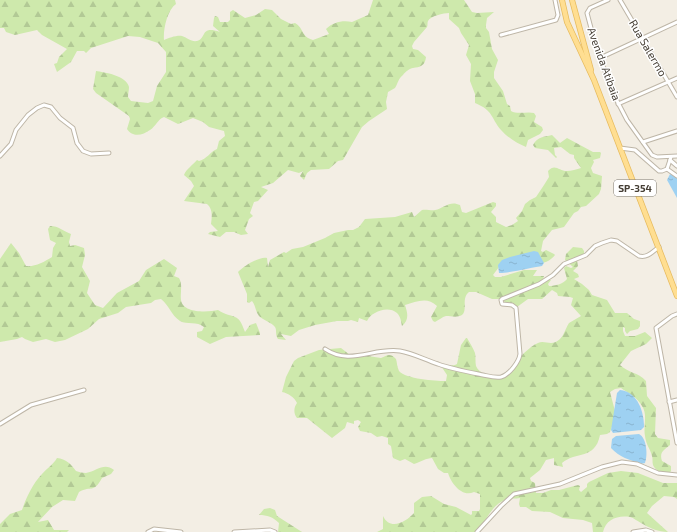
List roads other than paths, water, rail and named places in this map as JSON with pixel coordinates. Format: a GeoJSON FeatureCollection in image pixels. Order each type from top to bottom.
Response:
{"type":"FeatureCollection","features":[{"type":"Feature","properties":{"kind":"main road","name":"SP-354"},"geometry":{"type":"LineString","coordinates":[[562,0],[567,22],[594,80],[677,296]]}},
{"type":"Feature","properties":{"kind":"main road","name":"SP-354"},"geometry":{"type":"LineString","coordinates":[[572,0],[594,80]]}},
{"type":"Feature","properties":{"kind":"main road"},"geometry":{"type":"LineString","coordinates":[[567,22],[573,23],[577,19]]}},
{"type":"Feature","properties":{"kind":"street"},"geometry":{"type":"LineString","coordinates":[[501,35],[556,20],[558,15],[555,0]]}},
{"type":"Feature","properties":{"kind":"street","name":"Avenida Atibaia"},"geometry":{"type":"LineString","coordinates":[[608,0],[588,10],[587,16],[600,58],[618,104],[631,126],[654,156],[670,159]]}},
{"type":"Feature","properties":{"kind":"street","name":"Rua Salermo"},"geometry":{"type":"LineString","coordinates":[[620,0],[677,97]]}},
{"type":"Feature","properties":{"kind":"street"},"geometry":{"type":"LineString","coordinates":[[600,58],[677,22]]}},
{"type":"Feature","properties":{"kind":"street"},"geometry":{"type":"LineString","coordinates":[[618,104],[677,78]]}},
{"type":"Feature","properties":{"kind":"street"},"geometry":{"type":"LineString","coordinates":[[0,156],[11,144],[16,130],[24,119],[37,108],[44,105],[51,107],[60,118],[73,128],[77,143],[83,151],[91,154],[109,153]]}},
{"type":"Feature","properties":{"kind":"street"},"geometry":{"type":"LineString","coordinates":[[643,142],[677,131]]}},
{"type":"Feature","properties":{"kind":"street"},"geometry":{"type":"LineString","coordinates":[[620,148],[635,150],[659,171],[667,169]]}},
{"type":"Feature","properties":{"kind":"street"},"geometry":{"type":"LineString","coordinates":[[670,159],[677,156]]}},
{"type":"Feature","properties":{"kind":"street"},"geometry":{"type":"LineString","coordinates":[[667,169],[670,159]]}},
{"type":"Feature","properties":{"kind":"street"},"geometry":{"type":"LineString","coordinates":[[670,159],[677,166]]}},
{"type":"Feature","properties":{"kind":"street"},"geometry":{"type":"LineString","coordinates":[[667,169],[677,176]]}},
{"type":"Feature","properties":{"kind":"street"},"geometry":{"type":"LineString","coordinates":[[325,349],[333,354],[344,356],[401,351],[456,369],[501,377],[509,372],[519,359],[520,354],[516,308],[512,305],[502,304],[502,299],[539,284],[564,264],[586,255],[595,246],[611,240],[617,241],[639,256],[643,257],[650,254],[658,247]]}},
{"type":"Feature","properties":{"kind":"street"},"geometry":{"type":"LineString","coordinates":[[677,314],[656,328],[677,443]]}},
{"type":"Feature","properties":{"kind":"street"},"geometry":{"type":"LineString","coordinates":[[0,424],[31,405],[84,390]]}},
{"type":"Feature","properties":{"kind":"street"},"geometry":{"type":"LineString","coordinates":[[669,402],[677,400]]}},
{"type":"Feature","properties":{"kind":"street"},"geometry":{"type":"LineString","coordinates":[[477,532],[514,494],[560,484],[602,467],[622,462],[637,464],[658,473],[677,475]]}},
{"type":"Feature","properties":{"kind":"street"},"geometry":{"type":"LineString","coordinates":[[148,532],[154,529],[181,532]]}},
{"type":"Feature","properties":{"kind":"street"},"geometry":{"type":"LineString","coordinates":[[234,532],[270,530],[275,532]]}},
{"type":"Feature","properties":{"kind":"street"},"geometry":{"type":"LineString","coordinates":[[633,532],[646,530],[652,532]]}},
{"type":"Feature","properties":{"kind":"water"},"geometry":{"type":"Polygon","coordinates":[[[670,174],[677,177],[677,198],[667,180],[670,174]]]}},
{"type":"Feature","properties":{"kind":"water"},"geometry":{"type":"Polygon","coordinates":[[[534,251],[538,252],[544,263],[542,266],[499,273],[498,265],[502,260],[534,251]]]}},
{"type":"Feature","properties":{"kind":"water"},"geometry":{"type":"Polygon","coordinates":[[[620,390],[631,395],[639,404],[644,421],[644,427],[641,430],[613,433],[611,430],[617,393],[620,390]]]}},
{"type":"Feature","properties":{"kind":"water"},"geometry":{"type":"Polygon","coordinates":[[[639,434],[644,439],[646,447],[645,463],[641,464],[625,458],[611,448],[612,439],[616,436],[639,434]]]}}]}
